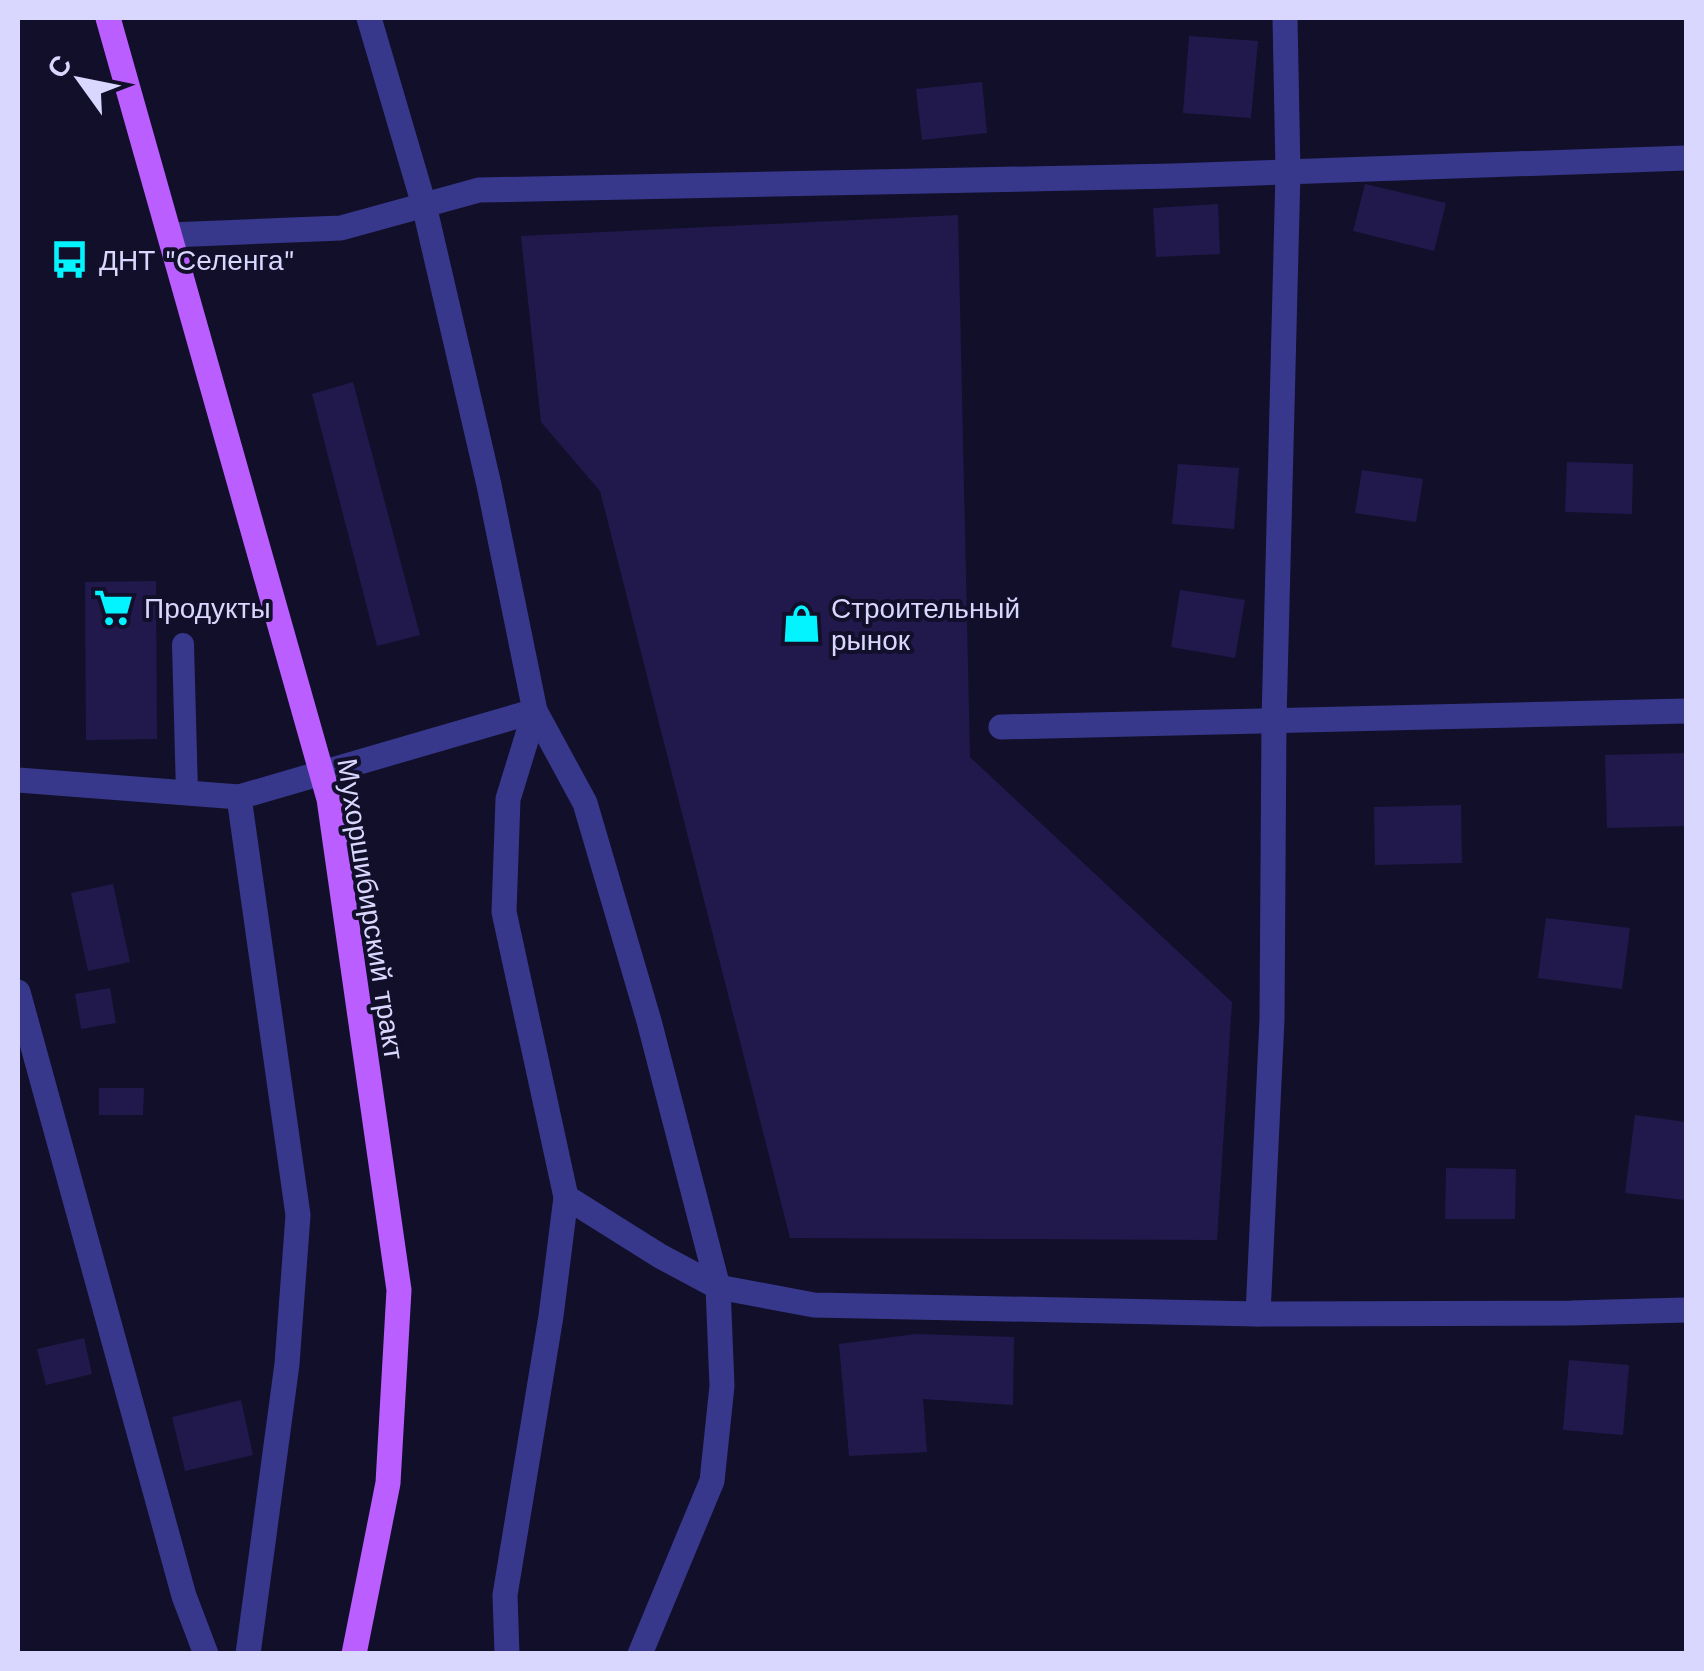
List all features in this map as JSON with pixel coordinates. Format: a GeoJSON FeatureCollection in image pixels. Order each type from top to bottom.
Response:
{"type":"FeatureCollection","features":[{"type":"Feature","properties":{"kind":"main road","name":"Мухоршибирский тракт"},"geometry":{"type":"LineString","coordinates":[[108,18],[328,799],[399,1290],[388,1483],[354,1654]]}},
{"type":"Feature","properties":{"kind":"street"},"geometry":{"type":"LineString","coordinates":[[369,18],[424,205],[489,485],[535,711],[584,803],[650,1021],[718,1287],[722,1386],[712,1480],[640,1654]]}},
{"type":"Feature","properties":{"kind":"street"},"geometry":{"type":"LineString","coordinates":[[1258,1314],[1272,1019],[1274,720],[1288,172],[1285,18]]}},
{"type":"Feature","properties":{"kind":"street"},"geometry":{"type":"LineString","coordinates":[[170,235],[341,228],[478,190],[1288,172],[1686,158]]}},
{"type":"Feature","properties":{"kind":"street"},"geometry":{"type":"LineString","coordinates":[[18,780],[239,797],[535,711]]}},
{"type":"Feature","properties":{"kind":"street"},"geometry":{"type":"LineString","coordinates":[[507,1654],[505,1595],[551,1316],[566,1197],[504,912],[508,799],[535,711]]}},
{"type":"Feature","properties":{"kind":"street"},"geometry":{"type":"LineString","coordinates":[[1000,727],[1686,711]]}},
{"type":"Feature","properties":{"kind":"street"},"geometry":{"type":"LineString","coordinates":[[239,797],[298,1215],[287,1364],[248,1654]]}},
{"type":"Feature","properties":{"kind":"street"},"geometry":{"type":"LineString","coordinates":[[18,992],[184,1596],[206,1654]]}},
{"type":"Feature","properties":{"kind":"street"},"geometry":{"type":"LineString","coordinates":[[566,1197],[718,1287],[814,1304],[1258,1314],[1686,1310]]}},
{"type":"Feature","properties":{"kind":"lane"},"geometry":{"type":"LineString","coordinates":[[183,644],[187,793]]}},
{"type":"Feature","properties":{"kind":"building"},"geometry":{"type":"Polygon","coordinates":[[[1189,36],[1258,41],[1251,118],[1183,113],[1189,36]]]}},
{"type":"Feature","properties":{"kind":"building"},"geometry":{"type":"Polygon","coordinates":[[[982,82],[987,133],[922,140],[916,89],[982,82]]]}},
{"type":"Feature","properties":{"kind":"building"},"geometry":{"type":"Polygon","coordinates":[[[1365,184],[1446,203],[1434,251],[1353,231],[1365,184]]]}},
{"type":"Feature","properties":{"kind":"building"},"geometry":{"type":"Polygon","coordinates":[[[1218,204],[1220,254],[1156,257],[1153,208],[1218,204]]]}},
{"type":"Feature","properties":{"kind":"building","name":"Строительный рынок"},"geometry":{"type":"Polygon","coordinates":[[[958,215],[970,757],[1232,1002],[1217,1240],[790,1238],[600,491],[541,422],[521,236],[958,215]]]}},
{"type":"Feature","properties":{"kind":"building"},"geometry":{"type":"Polygon","coordinates":[[[353,382],[420,635],[377,646],[312,394],[353,382]]]}},
{"type":"Feature","properties":{"kind":"building"},"geometry":{"type":"Polygon","coordinates":[[[1567,462],[1633,464],[1632,514],[1565,512],[1567,462]]]}},
{"type":"Feature","properties":{"kind":"building"},"geometry":{"type":"Polygon","coordinates":[[[1178,464],[1239,468],[1234,529],[1172,524],[1178,464]]]}},
{"type":"Feature","properties":{"kind":"building"},"geometry":{"type":"Polygon","coordinates":[[[1362,470],[1423,479],[1416,522],[1355,513],[1362,470]]]}},
{"type":"Feature","properties":{"kind":"building"},"geometry":{"type":"Polygon","coordinates":[[[156,581],[157,739],[86,740],[85,582],[156,581]]]}},
{"type":"Feature","properties":{"kind":"building"},"geometry":{"type":"Polygon","coordinates":[[[1180,590],[1245,600],[1235,658],[1171,647],[1180,590]]]}},
{"type":"Feature","properties":{"kind":"building"},"geometry":{"type":"Polygon","coordinates":[[[1686,753],[1686,826],[1607,828],[1605,755],[1686,753]]]}},
{"type":"Feature","properties":{"kind":"building"},"geometry":{"type":"Polygon","coordinates":[[[1461,805],[1462,863],[1375,865],[1374,807],[1461,805]]]}},
{"type":"Feature","properties":{"kind":"building"},"geometry":{"type":"Polygon","coordinates":[[[113,884],[130,962],[88,971],[71,893],[113,884]]]}},
{"type":"Feature","properties":{"kind":"building"},"geometry":{"type":"Polygon","coordinates":[[[1546,918],[1630,928],[1622,989],[1538,978],[1546,918]]]}},
{"type":"Feature","properties":{"kind":"building"},"geometry":{"type":"Polygon","coordinates":[[[110,988],[116,1023],[81,1029],[75,994],[110,988]]]}},
{"type":"Feature","properties":{"kind":"building"},"geometry":{"type":"Polygon","coordinates":[[[99,1088],[144,1088],[143,1115],[99,1115],[99,1088]]]}},
{"type":"Feature","properties":{"kind":"building"},"geometry":{"type":"Polygon","coordinates":[[[1635,1115],[1686,1122],[1685,1200],[1625,1193],[1635,1115]]]}},
{"type":"Feature","properties":{"kind":"building"},"geometry":{"type":"Polygon","coordinates":[[[1446,1168],[1516,1169],[1515,1219],[1445,1219],[1446,1168]]]}},
{"type":"Feature","properties":{"kind":"building"},"geometry":{"type":"Polygon","coordinates":[[[916,1334],[1014,1337],[1013,1405],[923,1399],[927,1452],[849,1456],[839,1344],[916,1334]]]}},
{"type":"Feature","properties":{"kind":"building"},"geometry":{"type":"Polygon","coordinates":[[[84,1338],[92,1374],[46,1385],[37,1349],[84,1338]]]}},
{"type":"Feature","properties":{"kind":"building"},"geometry":{"type":"Polygon","coordinates":[[[1569,1360],[1629,1365],[1623,1435],[1563,1430],[1569,1360]]]}},
{"type":"Feature","properties":{"kind":"building"},"geometry":{"type":"Polygon","coordinates":[[[241,1400],[253,1455],[185,1471],[172,1417],[241,1400]]]}},
{"type":"Feature","properties":{"kind":"place","name":"ДНТ \"Селенга\""},"geometry":{"type":"Point","coordinates":[69,260]}},
{"type":"Feature","properties":{"kind":"place","name":"Продукты"},"geometry":{"type":"Point","coordinates":[114,608]}},
{"type":"Feature","properties":{"kind":"place","name":"Строительный рынок"},"geometry":{"type":"Point","coordinates":[801,624]}}]}
